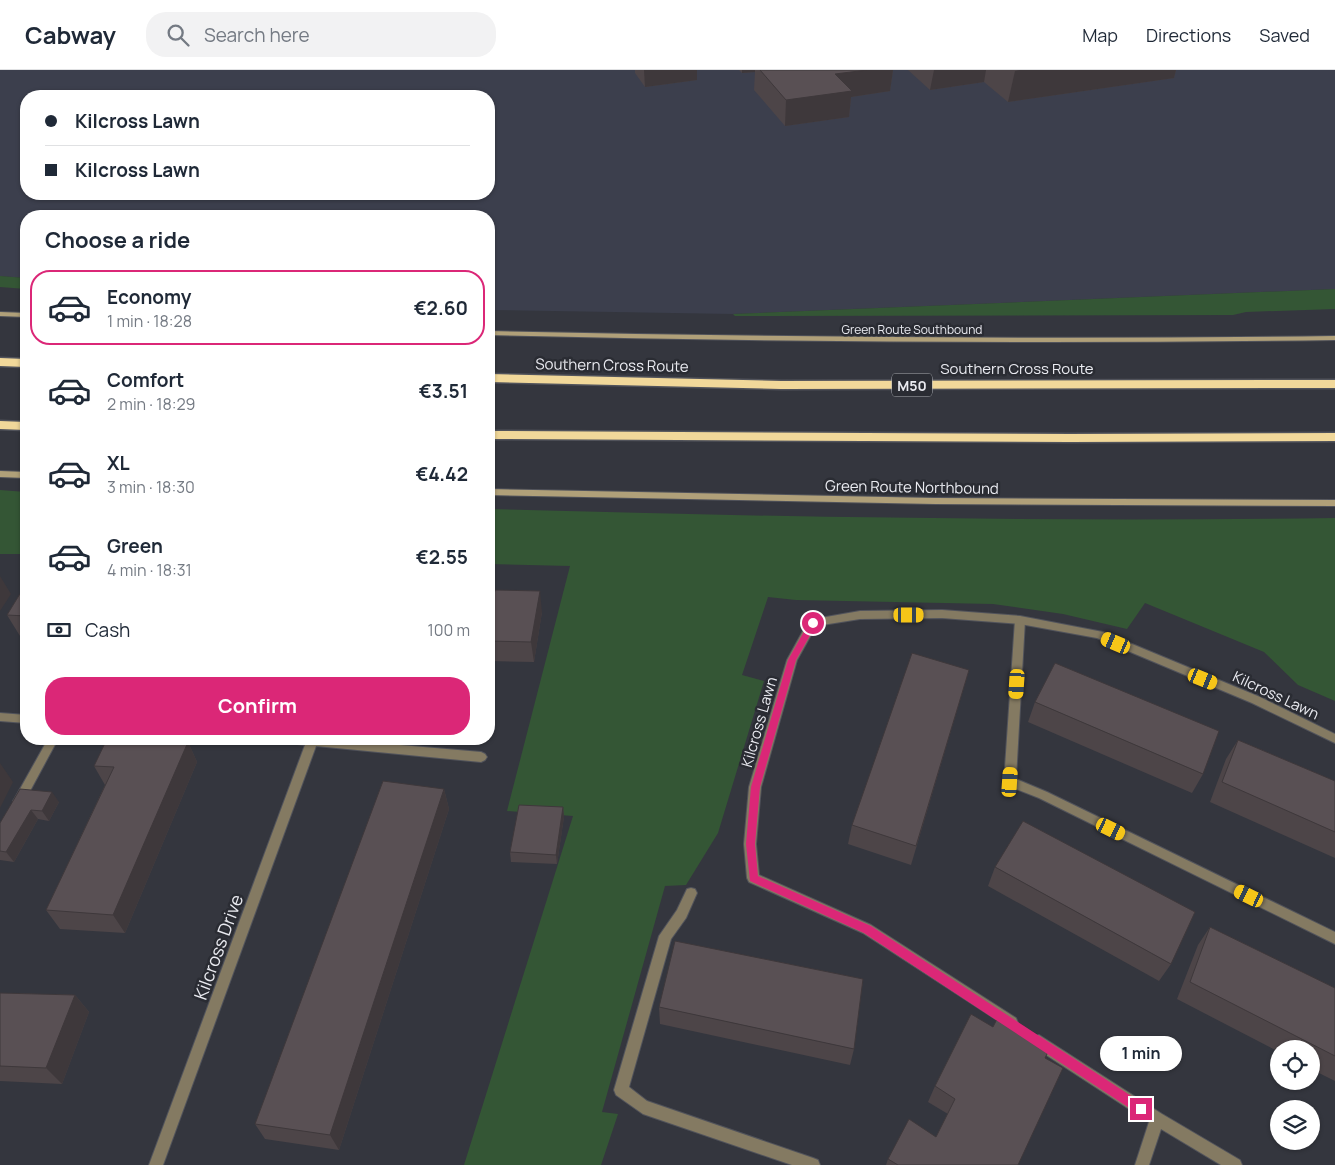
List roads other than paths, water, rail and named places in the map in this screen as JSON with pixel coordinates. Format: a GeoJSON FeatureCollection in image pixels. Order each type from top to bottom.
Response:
{"type":"FeatureCollection","features":[{"type":"Feature","properties":{"kind":"highway"},"geometry":{"type":"LineString","coordinates":[[0,362],[20,363]]}},
{"type":"Feature","properties":{"kind":"highway","name":"Southern Cross Route"},"geometry":{"type":"LineString","coordinates":[[495,378],[781,385],[1335,384]]}},
{"type":"Feature","properties":{"kind":"highway"},"geometry":{"type":"LineString","coordinates":[[0,425],[20,426]]}},
{"type":"Feature","properties":{"kind":"highway"},"geometry":{"type":"LineString","coordinates":[[495,435],[1060,438],[1335,437]]}},
{"type":"Feature","properties":{"kind":"main road"},"geometry":{"type":"LineString","coordinates":[[0,314],[20,315]]}},
{"type":"Feature","properties":{"kind":"main road","name":"Green Route Southbound"},"geometry":{"type":"LineString","coordinates":[[495,333],[700,338],[978,340],[1335,338]]}},
{"type":"Feature","properties":{"kind":"main road"},"geometry":{"type":"LineString","coordinates":[[0,474],[20,475]]}},
{"type":"Feature","properties":{"kind":"main road","name":"Green Route Northbound"},"geometry":{"type":"LineString","coordinates":[[495,492],[935,502],[1335,503]]}},
{"type":"Feature","properties":{"kind":"street","name":"Kilcross Lawn"},"geometry":{"type":"LineString","coordinates":[[1235,1165],[1157,1120],[868,929],[753,878],[750,844],[755,787],[792,660],[813,623],[860,615],[942,614],[1020,620],[1099,635],[1256,700],[1335,740]]}},
{"type":"Feature","properties":{"kind":"street"},"geometry":{"type":"LineString","coordinates":[[1020,620],[1010,782],[1042,795],[1335,938]]}},
{"type":"Feature","properties":{"kind":"street"},"geometry":{"type":"LineString","coordinates":[[0,718],[20,719]]}},
{"type":"Feature","properties":{"kind":"street"},"geometry":{"type":"LineString","coordinates":[[14,808],[50,745]]}},
{"type":"Feature","properties":{"kind":"street","name":"Kilcross Drive"},"geometry":{"type":"LineString","coordinates":[[156,1165],[311,745]]}},
{"type":"Feature","properties":{"kind":"street"},"geometry":{"type":"LineString","coordinates":[[354,745],[481,757]]}},
{"type":"Feature","properties":{"kind":"street"},"geometry":{"type":"LineString","coordinates":[[691,893],[682,914],[665,936],[621,1090],[644,1107],[813,1165]]}},
{"type":"Feature","properties":{"kind":"street"},"geometry":{"type":"LineString","coordinates":[[1142,1165],[1157,1120]]}}]}
